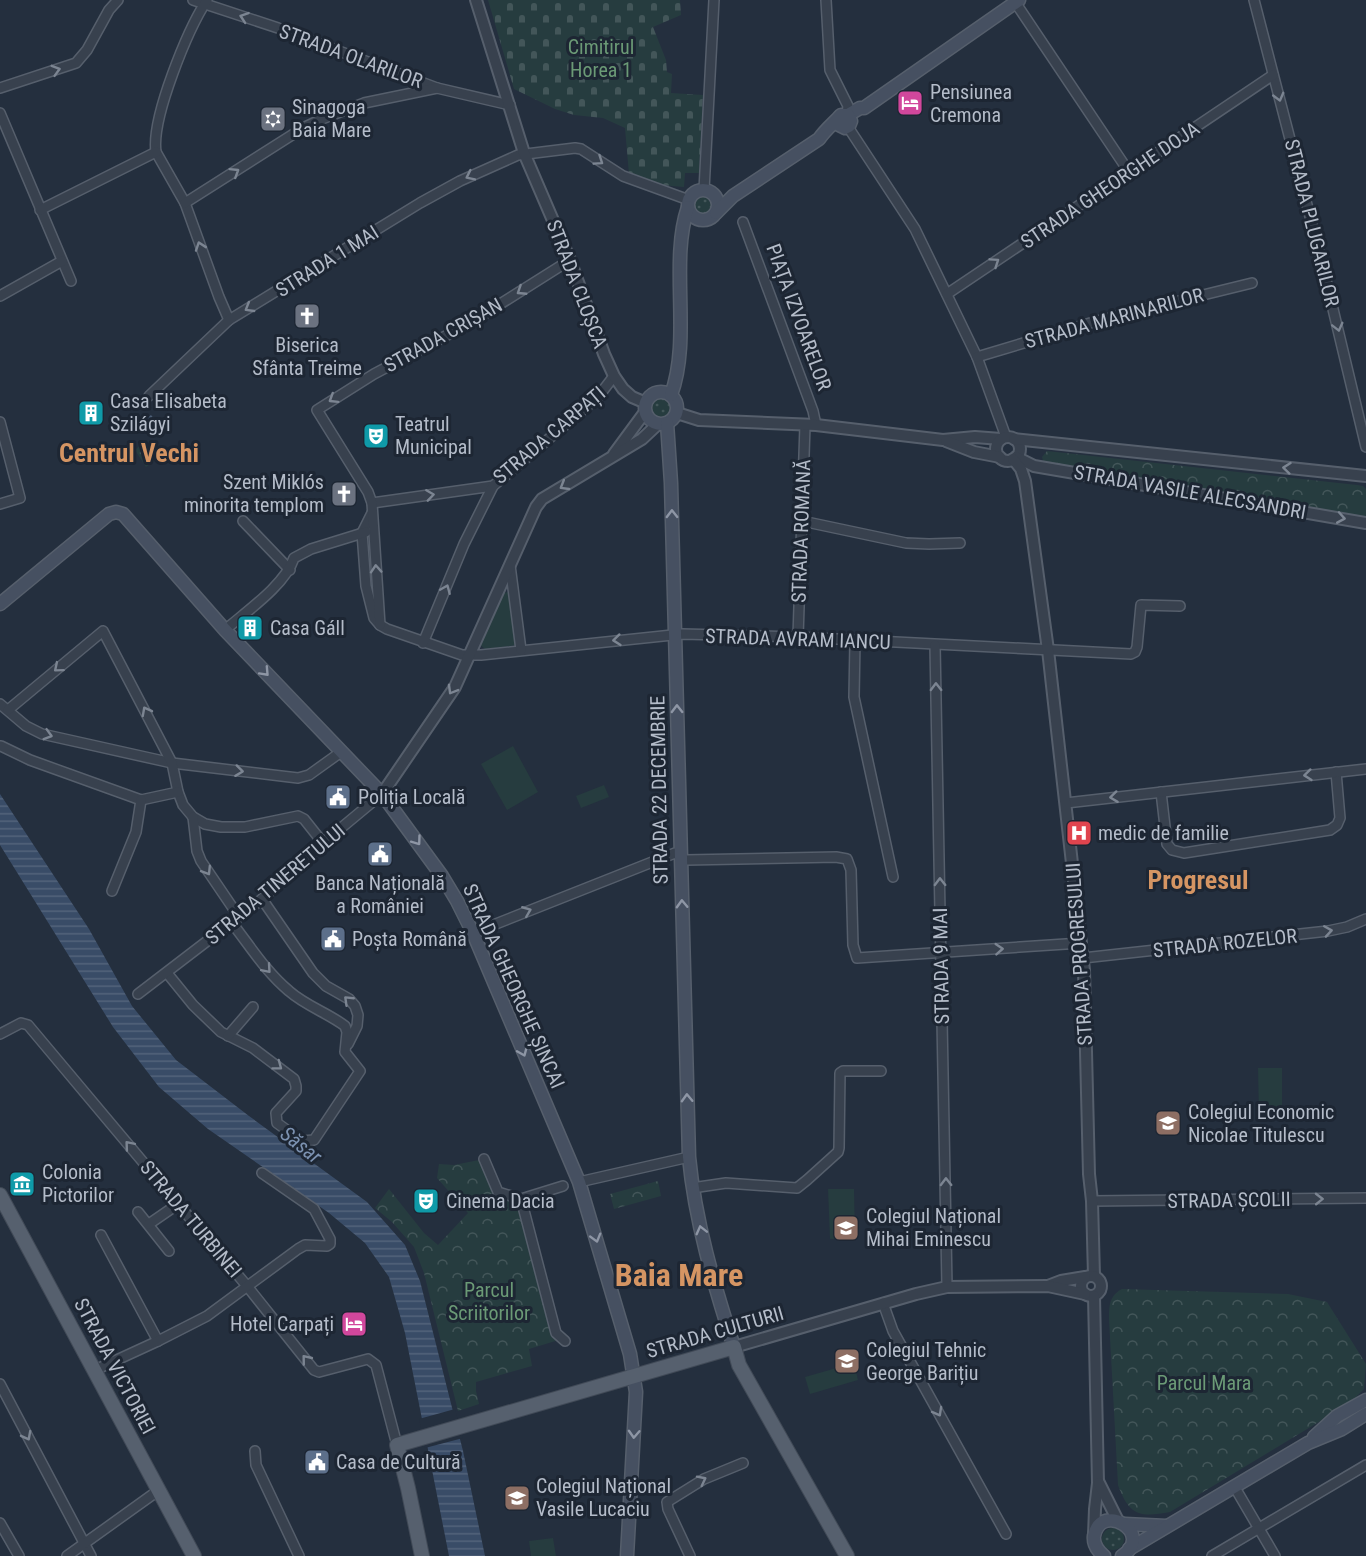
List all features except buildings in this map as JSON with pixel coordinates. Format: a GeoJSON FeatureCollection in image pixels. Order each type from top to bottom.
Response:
{"type":"FeatureCollection","features":[{"type":"Feature","properties":{"kind":"main road"},"geometry":{"type":"LineString","coordinates":[[682,240],[693,227],[716,213],[733,196],[819,139],[835,133],[860,108],[864,108],[1017,1]]}},
{"type":"Feature","properties":{"kind":"main road"},"geometry":{"type":"LineString","coordinates":[[671,394],[677,368],[683,225],[688,203],[696,192],[708,191],[733,196]]}},
{"type":"Feature","properties":{"kind":"main road"},"geometry":{"type":"LineString","coordinates":[[708,191],[718,203],[716,213]]}},
{"type":"Feature","properties":{"kind":"main road"},"geometry":{"type":"LineString","coordinates":[[688,203],[695,218],[705,220]]}},
{"type":"Feature","properties":{"kind":"main road"},"geometry":{"type":"LineString","coordinates":[[663,391],[671,394],[677,403],[677,413],[672,420],[662,423],[651,420],[646,407],[654,393],[663,391]]}},
{"type":"Feature","properties":{"kind":"main road","name":"STRADA 22 DECEMBRIE"},"geometry":{"type":"LineString","coordinates":[[662,423],[670,439],[689,1157],[692,1188],[719,1300],[734,1347]]}},
{"type":"Feature","properties":{"kind":"main road","name":"STRADA GHEORGHE ȘINCAI"},"geometry":{"type":"LineString","coordinates":[[0,604],[109,514],[116,512],[123,514],[225,630],[382,794],[442,876],[473,933],[579,1182],[627,1344],[636,1392],[627,1556]]}},
{"type":"Feature","properties":{"kind":"main road","name":"STRADA VICTORIEI"},"geometry":{"type":"LineString","coordinates":[[0,1195],[194,1556]]}},
{"type":"Feature","properties":{"kind":"main road"},"geometry":{"type":"LineString","coordinates":[[734,1347],[739,1365],[847,1556]]}},
{"type":"Feature","properties":{"kind":"main road","name":"STRADA CULTURII"},"geometry":{"type":"LineString","coordinates":[[397,1445],[734,1347]]}},
{"type":"Feature","properties":{"kind":"main road"},"geometry":{"type":"LineString","coordinates":[[1308,1443],[1337,1416],[1366,1400]]}},
{"type":"Feature","properties":{"kind":"main road"},"geometry":{"type":"LineString","coordinates":[[1126,1553],[1166,1526],[1308,1443],[1342,1429],[1366,1414]]}},
{"type":"Feature","properties":{"kind":"main road"},"geometry":{"type":"LineString","coordinates":[[397,1445],[422,1556]]}},
{"type":"Feature","properties":{"kind":"main road"},"geometry":{"type":"LineString","coordinates":[[1087,1556],[1103,1523],[1108,1521],[1166,1526]]}},
{"type":"Feature","properties":{"kind":"main road"},"geometry":{"type":"LineString","coordinates":[[1121,1522],[1129,1528],[1132,1539],[1126,1553]]}},
{"type":"Feature","properties":{"kind":"main road"},"geometry":{"type":"LineString","coordinates":[[1094,1539],[1099,1552],[1104,1556]]}},
{"type":"Feature","properties":{"kind":"street"},"geometry":{"type":"LineString","coordinates":[[0,88],[76,63],[87,50],[109,10],[118,0]]}},
{"type":"Feature","properties":{"kind":"street","name":"STRADA OLARILOR"},"geometry":{"type":"LineString","coordinates":[[193,0],[206,2],[437,88],[510,105]]}},
{"type":"Feature","properties":{"kind":"street","name":"STRADA CLOȘCA"},"geometry":{"type":"LineString","coordinates":[[476,0],[524,153],[570,260],[604,354],[614,376],[632,397],[646,407]]}},
{"type":"Feature","properties":{"kind":"street"},"geometry":{"type":"LineString","coordinates":[[708,191],[714,0]]}},
{"type":"Feature","properties":{"kind":"street"},"geometry":{"type":"LineString","coordinates":[[826,0],[830,70],[848,106],[845,121],[909,220],[977,357],[1007,438],[1020,447],[1015,458],[1006,460],[1000,457],[996,450],[1007,438]]}},
{"type":"Feature","properties":{"kind":"street","name":"STRADA PLUGARILOR"},"geometry":{"type":"LineString","coordinates":[[1254,0],[1322,260],[1366,447]]}},
{"type":"Feature","properties":{"kind":"street"},"geometry":{"type":"LineString","coordinates":[[1017,1],[1130,172]]}},
{"type":"Feature","properties":{"kind":"street"},"geometry":{"type":"LineString","coordinates":[[206,2],[182,51],[160,111],[156,152],[185,203],[229,320]]}},
{"type":"Feature","properties":{"kind":"street","name":"STRADA GHEORGHE DOJA"},"geometry":{"type":"LineString","coordinates":[[947,294],[1273,75]]}},
{"type":"Feature","properties":{"kind":"street"},"geometry":{"type":"LineString","coordinates":[[185,203],[303,128],[322,119],[364,103],[437,88]]}},
{"type":"Feature","properties":{"kind":"street"},"geometry":{"type":"LineString","coordinates":[[0,113],[71,281]]}},
{"type":"Feature","properties":{"kind":"street","name":"STRADA 1 MAI"},"geometry":{"type":"LineString","coordinates":[[149,396],[229,320],[420,203],[497,163],[524,153],[581,149],[623,176],[688,203]]}},
{"type":"Feature","properties":{"kind":"street"},"geometry":{"type":"LineString","coordinates":[[40,210],[156,152]]}},
{"type":"Feature","properties":{"kind":"street","name":"PIAȚA IZVOARELOR"},"geometry":{"type":"LineString","coordinates":[[743,222],[813,411],[810,425]]}},
{"type":"Feature","properties":{"kind":"street","name":"STRADA CRIȘAN"},"geometry":{"type":"LineString","coordinates":[[372,508],[368,492],[317,410],[374,374],[470,323],[570,260]]}},
{"type":"Feature","properties":{"kind":"street"},"geometry":{"type":"LineString","coordinates":[[0,296],[62,261]]}},
{"type":"Feature","properties":{"kind":"street","name":"STRADA MARINARILOR"},"geometry":{"type":"LineString","coordinates":[[977,357],[1017,343],[1097,321],[1252,282]]}},
{"type":"Feature","properties":{"kind":"street","name":"STRADA CARPAȚI"},"geometry":{"type":"LineString","coordinates":[[372,508],[493,486],[598,398],[614,376]]}},
{"type":"Feature","properties":{"kind":"street"},"geometry":{"type":"LineString","coordinates":[[614,454],[646,407]]}},
{"type":"Feature","properties":{"kind":"street","name":"STRADA VASILE ALECSANDRI"},"geometry":{"type":"LineString","coordinates":[[677,413],[699,420],[810,425],[943,440],[975,437],[1007,438],[1366,476]]}},
{"type":"Feature","properties":{"kind":"street"},"geometry":{"type":"LineString","coordinates":[[0,422],[20,498],[0,504]]}},
{"type":"Feature","properties":{"kind":"street"},"geometry":{"type":"LineString","coordinates":[[382,794],[451,694],[531,515],[542,500],[642,439],[662,423]]}},
{"type":"Feature","properties":{"kind":"street","name":"STRADA ROMANĂ"},"geometry":{"type":"LineString","coordinates":[[798,637],[802,521],[810,425]]}},
{"type":"Feature","properties":{"kind":"street","name":"STRADA VASILE ALECSANDRI"},"geometry":{"type":"LineString","coordinates":[[943,440],[974,452],[1000,457]]}},
{"type":"Feature","properties":{"kind":"street","name":"STRADA VASILE ALECSANDRI"},"geometry":{"type":"LineString","coordinates":[[1015,458],[1034,466],[1366,523]]}},
{"type":"Feature","properties":{"kind":"street","name":"STRADA PROGRESULUI"},"geometry":{"type":"LineString","coordinates":[[1015,458],[1025,482],[1048,650],[1083,958],[1089,1174],[1092,1201],[1090,1276],[1081,1285],[1089,1295],[1098,1482],[1094,1539]]}},
{"type":"Feature","properties":{"kind":"street"},"geometry":{"type":"LineString","coordinates":[[423,643],[464,544],[493,486]]}},
{"type":"Feature","properties":{"kind":"street"},"geometry":{"type":"LineString","coordinates":[[372,508],[362,534],[366,586],[374,607]]}},
{"type":"Feature","properties":{"kind":"street"},"geometry":{"type":"LineString","coordinates":[[372,508],[374,607]]}},
{"type":"Feature","properties":{"kind":"street"},"geometry":{"type":"LineString","coordinates":[[243,521],[290,570]]}},
{"type":"Feature","properties":{"kind":"street"},"geometry":{"type":"LineString","coordinates":[[802,521],[906,543],[960,543]]}},
{"type":"Feature","properties":{"kind":"street"},"geometry":{"type":"LineString","coordinates":[[225,630],[256,604],[290,570],[294,558],[302,553],[368,531],[374,534]]}},
{"type":"Feature","properties":{"kind":"street"},"geometry":{"type":"LineString","coordinates":[[510,565],[520,650]]}},
{"type":"Feature","properties":{"kind":"street","name":"STRADA AVRAM IANCU"},"geometry":{"type":"LineString","coordinates":[[374,607],[374,618],[380,625],[423,643],[469,656],[675,634],[798,637],[935,645],[1135,652],[1141,605],[1180,606]]}},
{"type":"Feature","properties":{"kind":"street"},"geometry":{"type":"LineString","coordinates":[[323,843],[304,819],[298,816],[245,827],[213,825],[193,817],[183,805],[177,792],[172,763],[103,631],[4,707],[26,726],[42,734],[172,763],[298,778],[309,774],[341,752]]}},
{"type":"Feature","properties":{"kind":"street"},"geometry":{"type":"LineString","coordinates":[[855,641],[854,698],[893,877]]}},
{"type":"Feature","properties":{"kind":"street","name":"STRADA 9 MAI"},"geometry":{"type":"LineString","coordinates":[[935,645],[947,1287]]}},
{"type":"Feature","properties":{"kind":"street"},"geometry":{"type":"LineString","coordinates":[[1,746],[30,760],[141,800],[177,792]]}},
{"type":"Feature","properties":{"kind":"street"},"geometry":{"type":"LineString","coordinates":[[1066,803],[1366,769]]}},
{"type":"Feature","properties":{"kind":"street"},"geometry":{"type":"LineString","coordinates":[[1161,792],[1167,844],[1172,850],[1184,853],[1330,830],[1340,818],[1336,772]]}},
{"type":"Feature","properties":{"kind":"street","name":"STRADA TINERETULUI"},"geometry":{"type":"LineString","coordinates":[[138,994],[262,899],[323,843],[382,794]]}},
{"type":"Feature","properties":{"kind":"street"},"geometry":{"type":"LineString","coordinates":[[112,891],[136,832],[141,800]]}},
{"type":"Feature","properties":{"kind":"street"},"geometry":{"type":"LineString","coordinates":[[167,973],[201,1013],[221,1032],[243,1041],[294,1079],[296,1091],[276,1113],[275,1118],[281,1128],[303,1141],[314,1140],[360,1071],[345,1052],[345,1026],[316,1011],[289,992],[261,962],[201,861],[197,851],[193,817]]}},
{"type":"Feature","properties":{"kind":"street"},"geometry":{"type":"LineString","coordinates":[[473,933],[675,853],[686,860],[836,857],[847,859],[852,870],[853,945],[857,958],[1081,943]]}},
{"type":"Feature","properties":{"kind":"street"},"geometry":{"type":"LineString","coordinates":[[262,899],[313,973],[326,986],[349,999],[355,1006],[358,1015],[357,1026],[345,1052]]}},
{"type":"Feature","properties":{"kind":"street","name":"STRADA ROZELOR"},"geometry":{"type":"LineString","coordinates":[[1083,958],[1328,931],[1366,920]]}},
{"type":"Feature","properties":{"kind":"street"},"geometry":{"type":"LineString","coordinates":[[228,1036],[253,1007]]}},
{"type":"Feature","properties":{"kind":"street","name":"STRADA TURBINEI"},"geometry":{"type":"LineString","coordinates":[[0,1034],[21,1023],[28,1025],[247,1286],[314,1370],[319,1372],[368,1359],[375,1365],[397,1445]]}},
{"type":"Feature","properties":{"kind":"street"},"geometry":{"type":"LineString","coordinates":[[692,1188],[726,1184],[784,1188],[799,1186],[838,1152],[840,1073],[843,1071],[881,1071]]}},
{"type":"Feature","properties":{"kind":"street"},"geometry":{"type":"LineString","coordinates":[[579,1182],[689,1157]]}},
{"type":"Feature","properties":{"kind":"street"},"geometry":{"type":"LineString","coordinates":[[484,1159],[498,1192],[521,1199],[563,1186]]}},
{"type":"Feature","properties":{"kind":"street"},"geometry":{"type":"LineString","coordinates":[[95,1370],[207,1316],[305,1245],[327,1246],[330,1244],[330,1239],[314,1209],[262,1173]]}},
{"type":"Feature","properties":{"kind":"street","name":"STRADA ȘCOLII"},"geometry":{"type":"LineString","coordinates":[[1092,1201],[1366,1198]]}},
{"type":"Feature","properties":{"kind":"street"},"geometry":{"type":"LineString","coordinates":[[521,1199],[556,1333],[565,1341]]}},
{"type":"Feature","properties":{"kind":"street"},"geometry":{"type":"LineString","coordinates":[[149,1224],[178,1204]]}},
{"type":"Feature","properties":{"kind":"street"},"geometry":{"type":"LineString","coordinates":[[138,1212],[169,1251]]}},
{"type":"Feature","properties":{"kind":"street"},"geometry":{"type":"LineString","coordinates":[[101,1235],[158,1341]]}},
{"type":"Feature","properties":{"kind":"street","name":"STRADA PROGRESULUI"},"geometry":{"type":"LineString","coordinates":[[1089,1295],[1100,1292],[1102,1286],[1100,1279],[1090,1276]]}},
{"type":"Feature","properties":{"kind":"street","name":"STRADA CULTURII"},"geometry":{"type":"LineString","coordinates":[[1048,1286],[1061,1281],[1090,1276]]}},
{"type":"Feature","properties":{"kind":"street","name":"STRADA CULTURII"},"geometry":{"type":"LineString","coordinates":[[734,1347],[883,1303],[947,1287],[1048,1286],[1089,1295]]}},
{"type":"Feature","properties":{"kind":"street"},"geometry":{"type":"LineString","coordinates":[[883,1303],[892,1331],[1006,1534]]}},
{"type":"Feature","properties":{"kind":"street"},"geometry":{"type":"LineString","coordinates":[[0,1384],[91,1556]]}},
{"type":"Feature","properties":{"kind":"street"},"geometry":{"type":"LineString","coordinates":[[255,1451],[256,1465],[298,1556]]}},
{"type":"Feature","properties":{"kind":"street"},"geometry":{"type":"LineString","coordinates":[[690,1556],[668,1509],[667,1502],[704,1479],[743,1462]]}},
{"type":"Feature","properties":{"kind":"street"},"geometry":{"type":"LineString","coordinates":[[1212,1556],[1366,1465]]}},
{"type":"Feature","properties":{"kind":"street","name":"STRADA PROGRESULUI"},"geometry":{"type":"LineString","coordinates":[[1098,1482],[1121,1522]]}},
{"type":"Feature","properties":{"kind":"street"},"geometry":{"type":"LineString","coordinates":[[1234,1486],[1275,1556]]}},
{"type":"Feature","properties":{"kind":"street"},"geometry":{"type":"LineString","coordinates":[[68,1556],[159,1490]]}},
{"type":"Feature","properties":{"kind":"street"},"geometry":{"type":"LineString","coordinates":[[0,1523],[19,1556]]}},
{"type":"Feature","properties":{"kind":"green space","name":"Cimitirul Horea 1"},"geometry":{"type":"Polygon","coordinates":[[[488,0],[680,0],[681,15],[653,27],[666,60],[667,72],[672,74],[671,93],[703,95],[699,173],[685,173],[684,187],[660,185],[629,174],[625,128],[603,118],[574,115],[555,109],[514,89],[488,0]]]}},
{"type":"Feature","properties":{"kind":"green space"},"geometry":{"type":"Polygon","coordinates":[[[699,194],[707,194],[714,201],[714,209],[707,216],[699,216],[692,209],[692,201],[699,194]]]}},
{"type":"Feature","properties":{"kind":"green space"},"geometry":{"type":"Polygon","coordinates":[[[656,396],[666,396],[673,403],[673,413],[666,420],[656,420],[649,413],[649,403],[656,396]]]}},
{"type":"Feature","properties":{"kind":"green space"},"geometry":{"type":"Polygon","coordinates":[[[142,444],[154,461],[146,467],[135,450],[142,444]]]}},
{"type":"Feature","properties":{"kind":"green space"},"geometry":{"type":"Polygon","coordinates":[[[1047,451],[1363,486],[1366,489],[1366,516],[1363,518],[1044,464],[1042,457],[1047,451]]]}},
{"type":"Feature","properties":{"kind":"green space"},"geometry":{"type":"Polygon","coordinates":[[[504,593],[512,594],[517,645],[485,649],[480,645],[504,593]]]}},
{"type":"Feature","properties":{"kind":"green space"},"geometry":{"type":"Polygon","coordinates":[[[513,746],[538,792],[507,810],[481,764],[513,746]]]}},
{"type":"Feature","properties":{"kind":"green space"},"geometry":{"type":"Polygon","coordinates":[[[604,785],[609,797],[581,808],[576,796],[604,785]]]}},
{"type":"Feature","properties":{"kind":"green space"},"geometry":{"type":"Polygon","coordinates":[[[1258,1068],[1282,1068],[1282,1116],[1259,1116],[1258,1068]]]}},
{"type":"Feature","properties":{"kind":"green space","name":"Parcul Scriitorilor"},"geometry":{"type":"Polygon","coordinates":[[[484,1159],[498,1192],[521,1199],[562,1339],[529,1349],[532,1366],[476,1382],[479,1404],[458,1411],[424,1273],[414,1247],[392,1222],[375,1208],[389,1189],[424,1233],[438,1245],[468,1213],[437,1178],[439,1164],[454,1165],[484,1159]]]}},
{"type":"Feature","properties":{"kind":"green space"},"geometry":{"type":"Polygon","coordinates":[[[658,1181],[661,1196],[614,1209],[610,1194],[658,1181]]]}},
{"type":"Feature","properties":{"kind":"green space"},"geometry":{"type":"Polygon","coordinates":[[[828,1189],[854,1189],[855,1238],[830,1239],[828,1189]]]}},
{"type":"Feature","properties":{"kind":"green space","name":"Parcul Mara"},"geometry":{"type":"Polygon","coordinates":[[[1122,1289],[1288,1294],[1327,1302],[1366,1364],[1364,1389],[1350,1403],[1170,1512],[1150,1515],[1136,1512],[1126,1503],[1118,1485],[1109,1314],[1112,1298],[1122,1289]]]}},
{"type":"Feature","properties":{"kind":"green space"},"geometry":{"type":"Polygon","coordinates":[[[854,1363],[858,1380],[810,1394],[805,1377],[854,1363]]]}},
{"type":"Feature","properties":{"kind":"green space"},"geometry":{"type":"Polygon","coordinates":[[[1113,1528],[1121,1531],[1124,1539],[1121,1547],[1113,1550],[1105,1547],[1102,1539],[1105,1531],[1113,1528]]]}},
{"type":"Feature","properties":{"kind":"green space"},"geometry":{"type":"Polygon","coordinates":[[[553,1538],[556,1556],[531,1556],[529,1541],[553,1538]]]}},
{"type":"Feature","properties":{"kind":"water"},"geometry":{"type":"Polygon","coordinates":[[[151,415],[158,424],[148,431],[141,423],[151,415]]]}},
{"type":"Feature","properties":{"kind":"water"},"geometry":{"type":"Polygon","coordinates":[[[0,794],[89,929],[132,1006],[176,1060],[367,1202],[405,1245],[420,1281],[463,1451],[485,1556],[449,1556],[405,1333],[389,1277],[365,1243],[329,1213],[208,1129],[159,1087],[113,1027],[0,845],[0,794]]]}},
{"type":"Feature","properties":{"kind":"pier"},"geometry":{"type":"Polygon","coordinates":[[[455,1409],[463,1438],[425,1448],[419,1419],[455,1409]]]}},
{"type":"Feature","properties":{"kind":"place","name":"Pensiunea Cremona"},"geometry":{"type":"Point","coordinates":[910,103]}},
{"type":"Feature","properties":{"kind":"place","name":"Sinagoga Baia Mare"},"geometry":{"type":"Point","coordinates":[273,119]}},
{"type":"Feature","properties":{"kind":"place","name":"Biserica Sfânta Treime"},"geometry":{"type":"Point","coordinates":[307,316]}},
{"type":"Feature","properties":{"kind":"place","name":"Casa Elisabeta Szilágyi"},"geometry":{"type":"Point","coordinates":[91,413]}},
{"type":"Feature","properties":{"kind":"place","name":"Teatrul Municipal"},"geometry":{"type":"Point","coordinates":[376,436]}},
{"type":"Feature","properties":{"kind":"place","name":"Szent Miklós minorita templom"},"geometry":{"type":"Point","coordinates":[344,494]}},
{"type":"Feature","properties":{"kind":"place","name":"Casa Gáll"},"geometry":{"type":"Point","coordinates":[250,628]}},
{"type":"Feature","properties":{"kind":"place","name":"Poliția Locală"},"geometry":{"type":"Point","coordinates":[338,797]}},
{"type":"Feature","properties":{"kind":"place","name":"medic de familie"},"geometry":{"type":"Point","coordinates":[1079,833]}},
{"type":"Feature","properties":{"kind":"place","name":"Banca Națională a României"},"geometry":{"type":"Point","coordinates":[380,854]}},
{"type":"Feature","properties":{"kind":"place","name":"Poșta Română"},"geometry":{"type":"Point","coordinates":[333,939]}},
{"type":"Feature","properties":{"kind":"place","name":"Colegiul Economic Nicolae Titulescu"},"geometry":{"type":"Point","coordinates":[1168,1123]}},
{"type":"Feature","properties":{"kind":"place","name":"Colonia Pictorilor"},"geometry":{"type":"Point","coordinates":[22,1184]}},
{"type":"Feature","properties":{"kind":"place","name":"Cinema Dacia"},"geometry":{"type":"Point","coordinates":[426,1201]}},
{"type":"Feature","properties":{"kind":"place","name":"Colegiul Național Mihai Eminescu"},"geometry":{"type":"Point","coordinates":[846,1228]}},
{"type":"Feature","properties":{"kind":"place","name":"Hotel Carpați"},"geometry":{"type":"Point","coordinates":[354,1324]}},
{"type":"Feature","properties":{"kind":"place","name":"Colegiul Tehnic George Barițiu"},"geometry":{"type":"Point","coordinates":[847,1361]}},
{"type":"Feature","properties":{"kind":"place","name":"Casa de Cultură"},"geometry":{"type":"Point","coordinates":[317,1462]}},
{"type":"Feature","properties":{"kind":"place","name":"Colegiul Național Vasile Lucaciu"},"geometry":{"type":"Point","coordinates":[517,1498]}},
{"type":"Feature","properties":{"kind":"district","name":"Centrul Vechi"},"geometry":{"type":"Point","coordinates":[129,453]}},
{"type":"Feature","properties":{"kind":"district","name":"Progresul"},"geometry":{"type":"Point","coordinates":[1198,880]}},
{"type":"Feature","properties":{"kind":"district","name":"Baia Mare"},"geometry":{"type":"Point","coordinates":[679,1275]}},
{"type":"Feature","properties":{"kind":"water label","name":"Săsar"},"geometry":{"type":"Point","coordinates":[301,1145]}}]}
